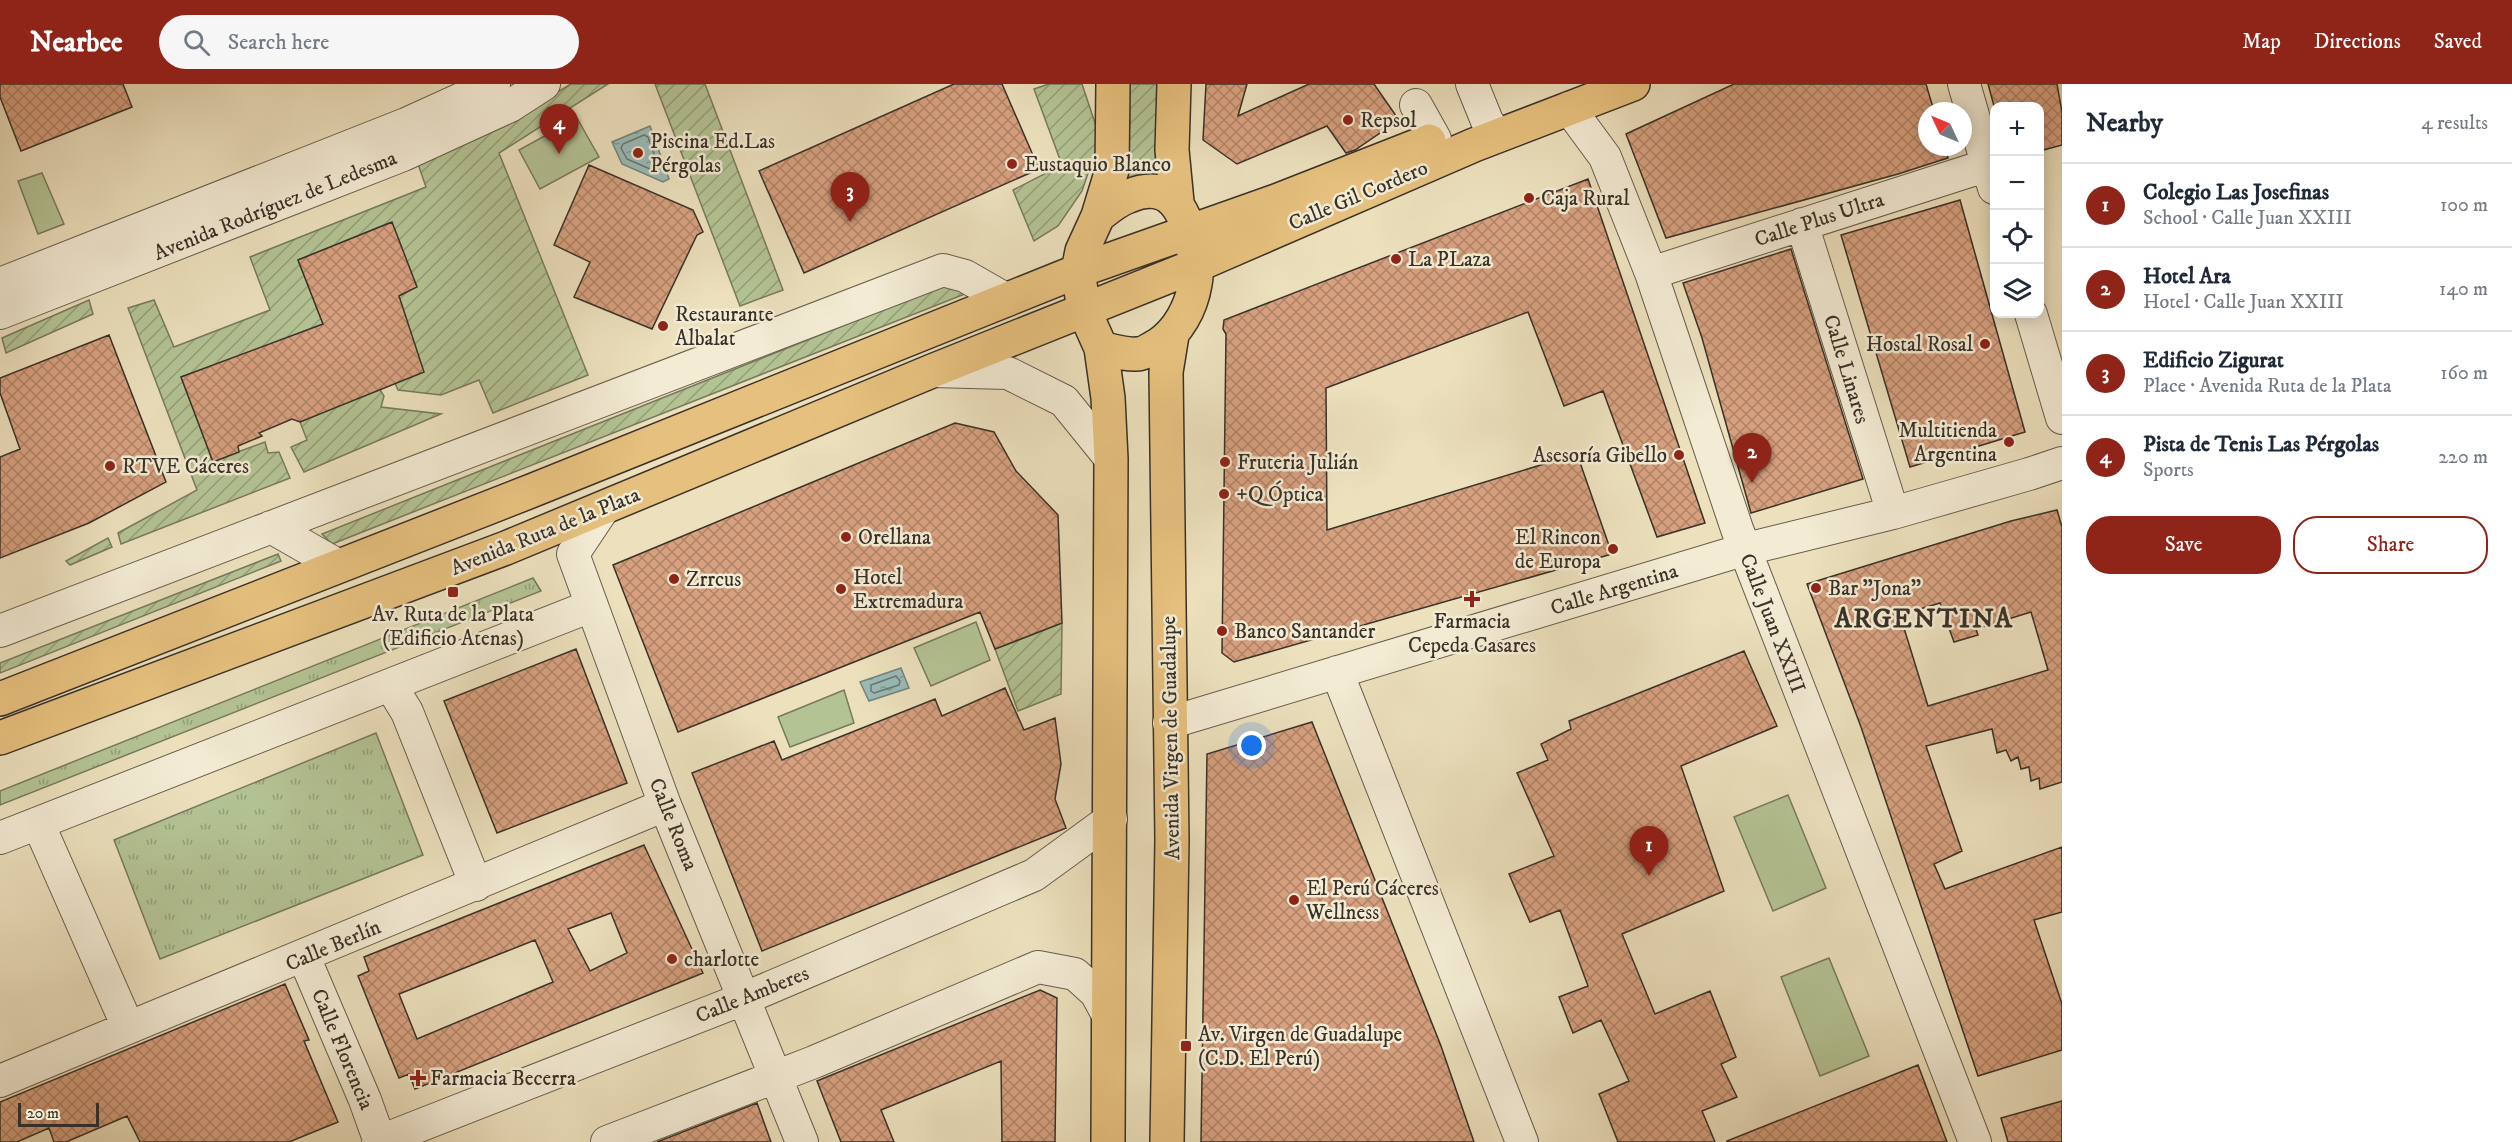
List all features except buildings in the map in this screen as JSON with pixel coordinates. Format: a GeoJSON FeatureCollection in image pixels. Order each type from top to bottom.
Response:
{"type":"FeatureCollection","features":[{"type":"Feature","properties":{"kind":"main road"},"geometry":{"type":"LineString","coordinates":[[1108,1142],[1111,459],[1108,398],[1101,348],[1084,310],[1078,270],[1082,251],[1098,216],[1112,170],[1113,84]]}},
{"type":"Feature","properties":{"kind":"main road"},"geometry":{"type":"LineString","coordinates":[[1101,348],[1124,354],[1139,354],[1172,335],[1189,305],[1195,284],[1197,265],[1184,216],[1172,150],[1174,84]]}},
{"type":"Feature","properties":{"kind":"main road","name":"Calle Gil Cordero"},"geometry":{"type":"LineString","coordinates":[[1084,310],[1197,265],[1492,128],[1576,96],[1633,84]]}},
{"type":"Feature","properties":{"kind":"main road","name":"Calle Gil Cordero"},"geometry":{"type":"LineString","coordinates":[[1078,270],[1184,216],[1285,197],[1435,139],[1492,128]]}},
{"type":"Feature","properties":{"kind":"main road"},"geometry":{"type":"LineString","coordinates":[[1098,216],[1130,195],[1146,192],[1163,193],[1184,216]]}},
{"type":"Feature","properties":{"kind":"main road","name":"Avenida Ruta de la Plata"},"geometry":{"type":"LineString","coordinates":[[0,699],[1078,270]]}},
{"type":"Feature","properties":{"kind":"main road","name":"Avenida Ruta de la Plata"},"geometry":{"type":"LineString","coordinates":[[0,738],[495,553],[1084,310]]}},
{"type":"Feature","properties":{"kind":"main road","name":"Avenida Virgen de Guadalupe"},"geometry":{"type":"LineString","coordinates":[[1167,1142],[1172,840],[1166,372],[1172,335]]}},
{"type":"Feature","properties":{"kind":"street","name":"Avenida Rodríguez de Ledesma"},"geometry":{"type":"LineString","coordinates":[[0,284],[406,124],[494,84]]}},
{"type":"Feature","properties":{"kind":"street","name":"Avenida Rodríguez de Ledesma"},"geometry":{"type":"LineString","coordinates":[[0,313],[403,155],[510,106],[544,84]]}},
{"type":"Feature","properties":{"kind":"street"},"geometry":{"type":"LineString","coordinates":[[1472,84],[1492,128]]}},
{"type":"Feature","properties":{"kind":"street"},"geometry":{"type":"LineString","coordinates":[[1964,84],[1990,174]]}},
{"type":"Feature","properties":{"kind":"street","name":"Calle Juan XXIII"},"geometry":{"type":"LineString","coordinates":[[1576,96],[1605,158],[1652,273],[1737,530],[1975,1142]]}},
{"type":"Feature","properties":{"kind":"street"},"geometry":{"type":"LineString","coordinates":[[1416,105],[1435,139]]}},
{"type":"Feature","properties":{"kind":"street","name":"Calle Plus Ultra"},"geometry":{"type":"LineString","coordinates":[[1652,273],[1802,224],[1990,177]]}},
{"type":"Feature","properties":{"kind":"street","name":"Calle Linares"},"geometry":{"type":"LineString","coordinates":[[1802,224],[1893,513]]}},
{"type":"Feature","properties":{"kind":"street"},"geometry":{"type":"LineString","coordinates":[[0,631],[943,270],[966,276],[1007,300]]}},
{"type":"Feature","properties":{"kind":"street"},"geometry":{"type":"LineString","coordinates":[[2032,318],[2062,417]]}},
{"type":"Feature","properties":{"kind":"street"},"geometry":{"type":"LineString","coordinates":[[932,371],[1008,374],[1064,401],[1111,459]]}},
{"type":"Feature","properties":{"kind":"street","name":"Calle Argentina"},"geometry":{"type":"LineString","coordinates":[[1169,723],[1746,549],[1893,513],[2062,463]]}},
{"type":"Feature","properties":{"kind":"street","name":"Calle Roma"},"geometry":{"type":"LineString","coordinates":[[603,508],[573,554],[665,805],[802,1142]]}},
{"type":"Feature","properties":{"kind":"street"},"geometry":{"type":"LineString","coordinates":[[272,527],[339,566]]}},
{"type":"Feature","properties":{"kind":"street"},"geometry":{"type":"LineString","coordinates":[[0,838],[591,606]]}},
{"type":"Feature","properties":{"kind":"street"},"geometry":{"type":"LineString","coordinates":[[1337,672],[1522,1142]]}},
{"type":"Feature","properties":{"kind":"street"},"geometry":{"type":"LineString","coordinates":[[391,686],[407,712],[476,885]]}},
{"type":"Feature","properties":{"kind":"street","name":"Calle Berlín"},"geometry":{"type":"LineString","coordinates":[[0,1081],[304,957],[665,805]]}},
{"type":"Feature","properties":{"kind":"street","name":"Calle Amberes"},"geometry":{"type":"LineString","coordinates":[[379,1142],[743,999],[1034,875],[1111,819]]}},
{"type":"Feature","properties":{"kind":"street"},"geometry":{"type":"LineString","coordinates":[[38,823],[128,1027]]}},
{"type":"Feature","properties":{"kind":"street","name":"Calle Florencia"},"geometry":{"type":"LineString","coordinates":[[304,957],[365,1100],[379,1142]]}},
{"type":"Feature","properties":{"kind":"street"},"geometry":{"type":"LineString","coordinates":[[607,1142],[776,1076],[1038,967],[1075,974],[1096,993],[1108,1017]]}},
{"type":"Feature","properties":{"kind":"green space"},"geometry":{"type":"Polygon","coordinates":[[[571,84],[608,84],[499,153],[588,375],[493,413],[479,380],[441,395],[398,390],[394,381],[399,296],[389,223],[298,260],[323,324],[283,341],[181,377],[213,461],[265,442],[268,453],[279,452],[290,478],[121,544],[118,533],[197,490],[128,308],[154,300],[174,347],[270,310],[250,257],[426,187],[417,161],[529,109],[571,84]]]}},
{"type":"Feature","properties":{"kind":"green space"},"geometry":{"type":"Polygon","coordinates":[[[655,84],[705,84],[783,290],[740,306],[655,84]]]}},
{"type":"Feature","properties":{"kind":"green space"},"geometry":{"type":"Polygon","coordinates":[[[1049,84],[1082,84],[1100,138],[1082,191],[1058,226],[1034,241],[1013,190],[1062,165],[1034,89],[1049,84]]]}},
{"type":"Feature","properties":{"kind":"green space"},"geometry":{"type":"Polygon","coordinates":[[[1129,84],[1159,84],[1158,174],[1136,175],[1125,179],[1130,122],[1129,84]]]}},
{"type":"Feature","properties":{"kind":"green space"},"geometry":{"type":"Polygon","coordinates":[[[577,118],[599,157],[540,189],[519,150],[577,118]]]}},
{"type":"Feature","properties":{"kind":"green space"},"geometry":{"type":"Polygon","coordinates":[[[42,173],[64,224],[38,234],[18,181],[42,173]]]}},
{"type":"Feature","properties":{"kind":"green space"},"geometry":{"type":"Polygon","coordinates":[[[955,281],[965,294],[332,544],[322,534],[955,281]]]}},
{"type":"Feature","properties":{"kind":"green space"},"geometry":{"type":"Polygon","coordinates":[[[89,300],[93,314],[6,353],[2,338],[89,300]]]}},
{"type":"Feature","properties":{"kind":"green space"},"geometry":{"type":"Polygon","coordinates":[[[379,388],[384,396],[381,407],[441,414],[304,472],[291,447],[307,440],[300,422],[379,388]]]}},
{"type":"Feature","properties":{"kind":"green space"},"geometry":{"type":"Polygon","coordinates":[[[108,538],[112,547],[70,565],[66,561],[108,538]]]}},
{"type":"Feature","properties":{"kind":"green space"},"geometry":{"type":"Polygon","coordinates":[[[278,554],[281,561],[0,673],[0,663],[278,554]]]}},
{"type":"Feature","properties":{"kind":"green space"},"geometry":{"type":"Polygon","coordinates":[[[533,578],[541,591],[0,805],[0,791],[533,578]]]}},
{"type":"Feature","properties":{"kind":"green space"},"geometry":{"type":"Polygon","coordinates":[[[976,622],[990,660],[931,686],[914,648],[976,622]]]}},
{"type":"Feature","properties":{"kind":"green space"},"geometry":{"type":"Polygon","coordinates":[[[1062,623],[1061,694],[1018,711],[995,649],[1062,623]]]}},
{"type":"Feature","properties":{"kind":"green space"},"geometry":{"type":"Polygon","coordinates":[[[844,690],[854,723],[790,747],[778,717],[844,690]]]}},
{"type":"Feature","properties":{"kind":"green space"},"geometry":{"type":"Polygon","coordinates":[[[376,733],[423,855],[160,959],[114,840],[376,733]]]}},
{"type":"Feature","properties":{"kind":"green space"},"geometry":{"type":"Polygon","coordinates":[[[1788,795],[1826,888],[1773,911],[1734,817],[1788,795]]]}},
{"type":"Feature","properties":{"kind":"green space"},"geometry":{"type":"Polygon","coordinates":[[[1829,958],[1869,1056],[1820,1076],[1781,977],[1829,958]]]}},
{"type":"Feature","properties":{"kind":"water","name":"Piscina Ed.Las Pérgolas"},"geometry":{"type":"Polygon","coordinates":[[[650,126],[669,179],[663,182],[622,164],[612,142],[650,126]]]}},
{"type":"Feature","properties":{"kind":"water"},"geometry":{"type":"Polygon","coordinates":[[[901,668],[909,688],[869,701],[860,682],[901,668]]]}},
{"type":"Feature","properties":{"kind":"place","name":"Repsol"},"geometry":{"type":"Point","coordinates":[1348,120]}},
{"type":"Feature","properties":{"kind":"place","name":"Piscina Ed.Las Pérgolas"},"geometry":{"type":"Point","coordinates":[638,153]}},
{"type":"Feature","properties":{"kind":"place","name":"Pista de Tenis Las Pérgolas"},"geometry":{"type":"Point","coordinates":[559,154]}},
{"type":"Feature","properties":{"kind":"place","name":"Eustaquio Blanco"},"geometry":{"type":"Point","coordinates":[1012,164]}},
{"type":"Feature","properties":{"kind":"place","name":"Caja Rural"},"geometry":{"type":"Point","coordinates":[1529,198]}},
{"type":"Feature","properties":{"kind":"place","name":"Edificio Zigurat"},"geometry":{"type":"Point","coordinates":[850,222]}},
{"type":"Feature","properties":{"kind":"place","name":"La PLaza"},"geometry":{"type":"Point","coordinates":[1396,259]}},
{"type":"Feature","properties":{"kind":"place","name":"Restaurante Albalat"},"geometry":{"type":"Point","coordinates":[663,326]}},
{"type":"Feature","properties":{"kind":"place","name":"Hostal Rosal"},"geometry":{"type":"Point","coordinates":[1985,344]}},
{"type":"Feature","properties":{"kind":"place","name":"Multitienda Argentina"},"geometry":{"type":"Point","coordinates":[2009,442]}},
{"type":"Feature","properties":{"kind":"place","name":"Asesoría Gibello"},"geometry":{"type":"Point","coordinates":[1679,455]}},
{"type":"Feature","properties":{"kind":"place","name":"Fruteria Julián"},"geometry":{"type":"Point","coordinates":[1225,462]}},
{"type":"Feature","properties":{"kind":"place","name":"RTVE Cáceres"},"geometry":{"type":"Point","coordinates":[110,466]}},
{"type":"Feature","properties":{"kind":"place","name":"Hotel Ara"},"geometry":{"type":"Point","coordinates":[1752,483]}},
{"type":"Feature","properties":{"kind":"place","name":"+Q Óptica"},"geometry":{"type":"Point","coordinates":[1224,494]}},
{"type":"Feature","properties":{"kind":"place","name":"Orellana"},"geometry":{"type":"Point","coordinates":[846,537]}},
{"type":"Feature","properties":{"kind":"place","name":"El Rincon de Europa"},"geometry":{"type":"Point","coordinates":[1613,549]}},
{"type":"Feature","properties":{"kind":"place","name":"Zrrcus"},"geometry":{"type":"Point","coordinates":[674,579]}},
{"type":"Feature","properties":{"kind":"place","name":"Bar \"Jona\""},"geometry":{"type":"Point","coordinates":[1816,588]}},
{"type":"Feature","properties":{"kind":"place","name":"Hotel Extremadura"},"geometry":{"type":"Point","coordinates":[841,589]}},
{"type":"Feature","properties":{"kind":"place","name":"Av. Ruta de la Plata (Edificio Atenas)"},"geometry":{"type":"Point","coordinates":[453,592]}},
{"type":"Feature","properties":{"kind":"place","name":"Farmacia Cepeda Casares"},"geometry":{"type":"Point","coordinates":[1472,599]}},
{"type":"Feature","properties":{"kind":"place","name":"Banco Santander"},"geometry":{"type":"Point","coordinates":[1222,631]}},
{"type":"Feature","properties":{"kind":"place","name":"Colegio Las Josefinas"},"geometry":{"type":"Point","coordinates":[1649,876]}},
{"type":"Feature","properties":{"kind":"place","name":"El Perú Cáceres Wellness"},"geometry":{"type":"Point","coordinates":[1294,900]}},
{"type":"Feature","properties":{"kind":"place","name":"charlotte"},"geometry":{"type":"Point","coordinates":[672,959]}},
{"type":"Feature","properties":{"kind":"place","name":"Av. Virgen de Guadalupe (C.D. El Perú)"},"geometry":{"type":"Point","coordinates":[1186,1046]}},
{"type":"Feature","properties":{"kind":"place","name":"Farmacia Becerra"},"geometry":{"type":"Point","coordinates":[418,1078]}},
{"type":"Feature","properties":{"kind":"district","name":"ARGENTINA"},"geometry":{"type":"Point","coordinates":[1924,618]}}]}
